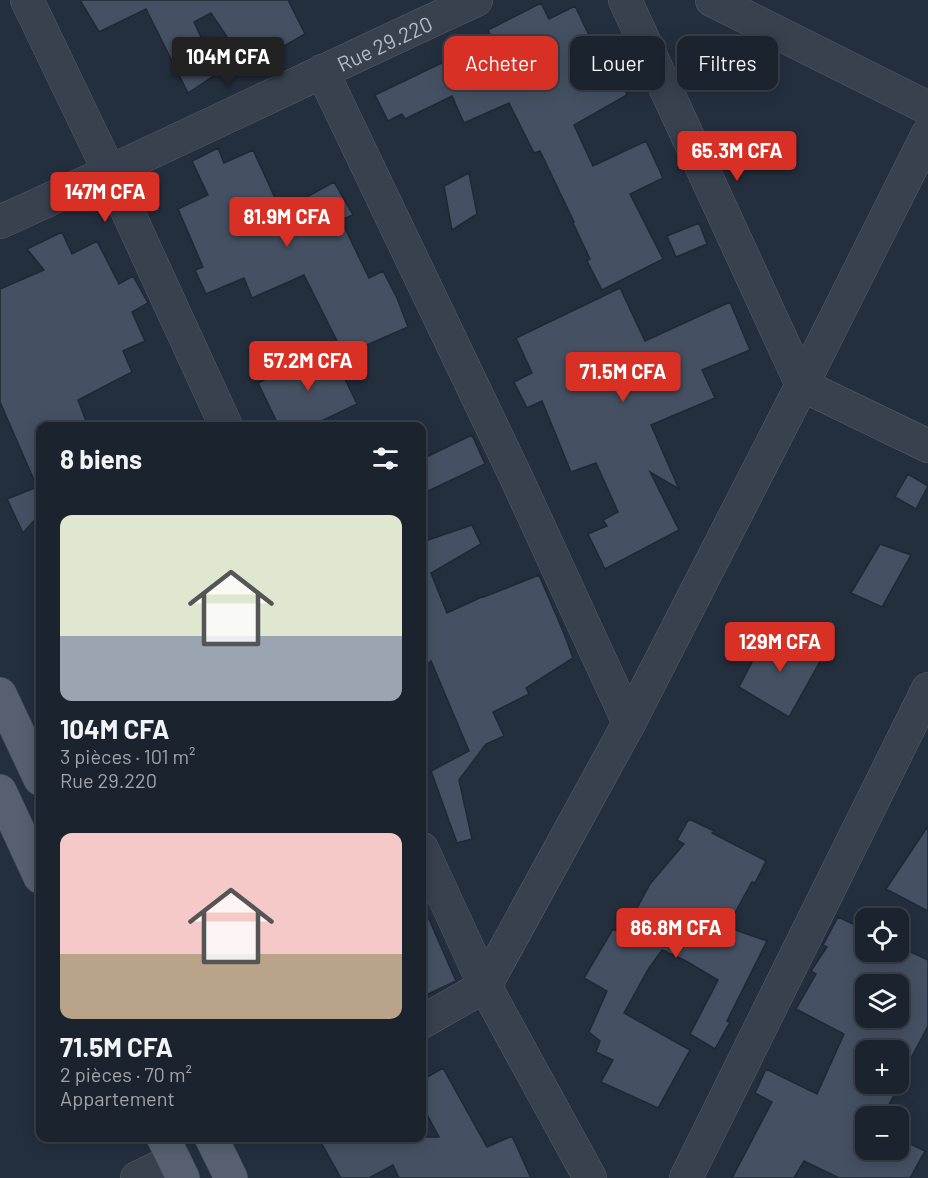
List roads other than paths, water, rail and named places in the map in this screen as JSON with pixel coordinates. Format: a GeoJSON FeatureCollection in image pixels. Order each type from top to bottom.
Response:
{"type":"FeatureCollection","features":[{"type":"Feature","properties":{"kind":"main road"},"geometry":{"type":"LineString","coordinates":[[0,694],[36,770]]}},
{"type":"Feature","properties":{"kind":"main road"},"geometry":{"type":"LineString","coordinates":[[0,791],[36,868]]}},
{"type":"Feature","properties":{"kind":"main road"},"geometry":{"type":"LineString","coordinates":[[216,1142],[231,1178]]}},
{"type":"Feature","properties":{"kind":"street"},"geometry":{"type":"LineString","coordinates":[[27,0],[110,173],[224,422]]}},
{"type":"Feature","properties":{"kind":"street","name":"Rue 29.220"},"geometry":{"type":"LineString","coordinates":[[0,222],[110,173],[476,0]]}},
{"type":"Feature","properties":{"kind":"street"},"geometry":{"type":"LineString","coordinates":[[625,0],[802,385],[928,446]]}},
{"type":"Feature","properties":{"kind":"street"},"geometry":{"type":"LineString","coordinates":[[712,0],[928,108]]}},
{"type":"Feature","properties":{"kind":"street"},"geometry":{"type":"LineString","coordinates":[[322,71],[515,475],[629,723]]}},
{"type":"Feature","properties":{"kind":"street"},"geometry":{"type":"LineString","coordinates":[[426,1020],[485,986],[629,723],[928,134]]}},
{"type":"Feature","properties":{"kind":"street"},"geometry":{"type":"LineString","coordinates":[[686,1178],[928,689]]}},
{"type":"Feature","properties":{"kind":"street"},"geometry":{"type":"LineString","coordinates":[[426,858],[485,986],[590,1178]]}},
{"type":"Feature","properties":{"kind":"street"},"geometry":{"type":"LineString","coordinates":[[137,1178],[173,1158]]}}]}
